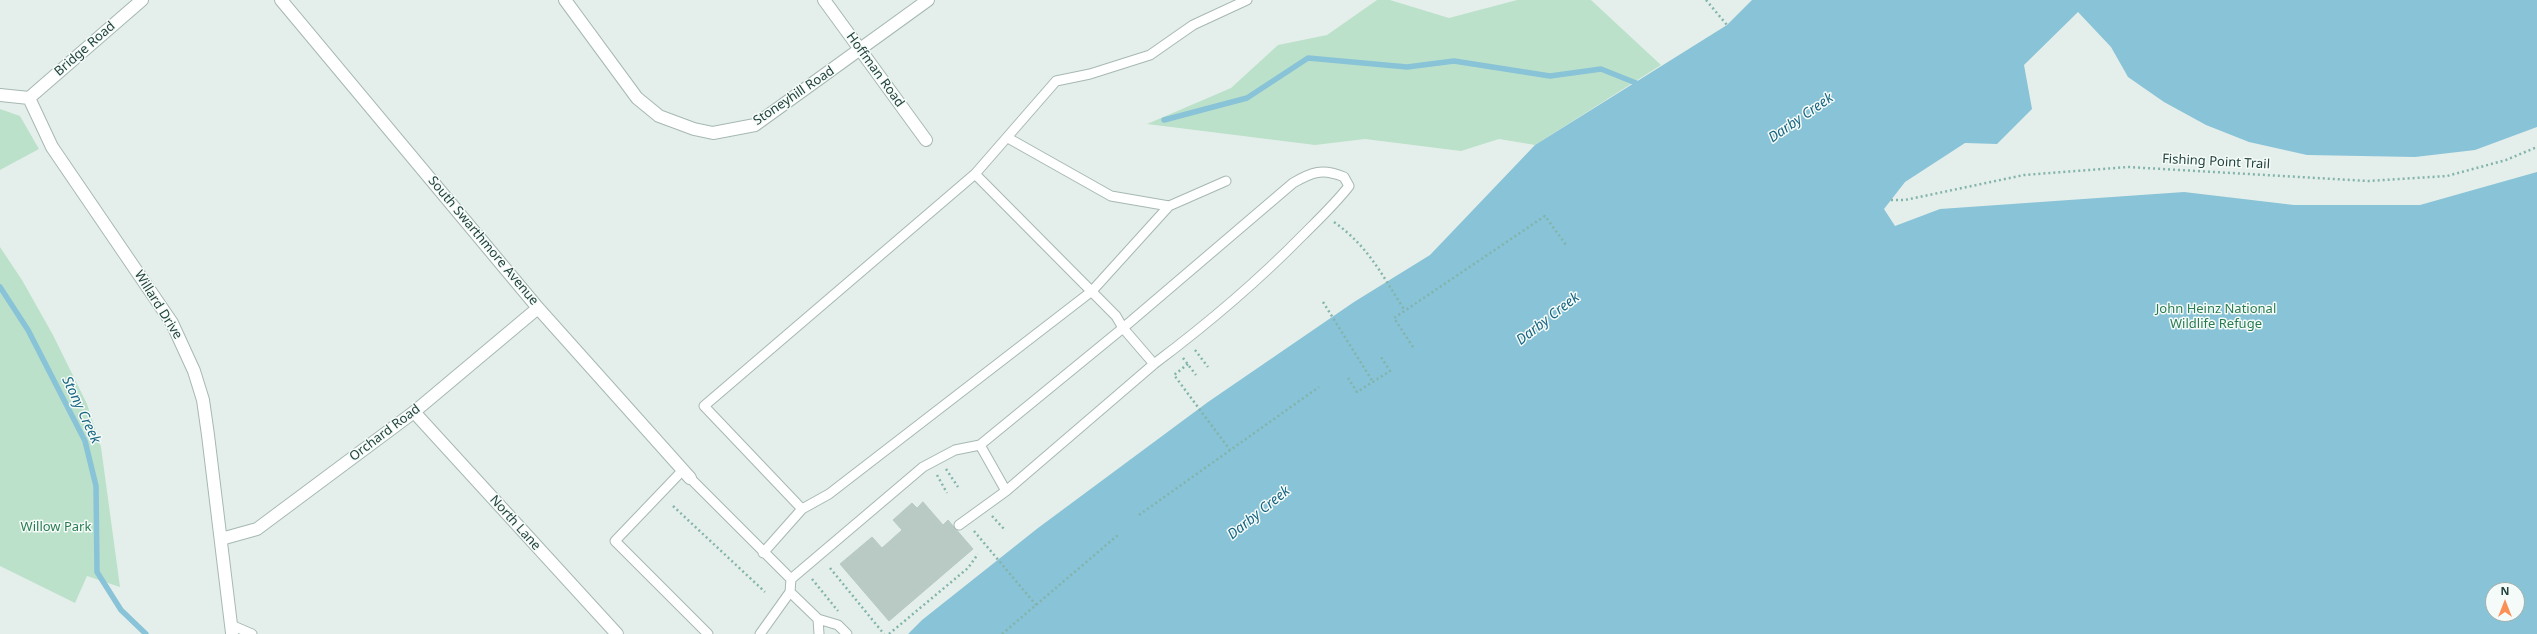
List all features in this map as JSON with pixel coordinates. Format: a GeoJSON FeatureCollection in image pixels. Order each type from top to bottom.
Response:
{"type":"FeatureCollection","features":[{"type":"Feature","properties":{"kind":"street","name":"Bridge Road"},"geometry":{"type":"LineString","coordinates":[[29,98],[142,0]]}},
{"type":"Feature","properties":{"kind":"street","name":"South Swarthmore Avenue"},"geometry":{"type":"LineString","coordinates":[[281,0],[538,308],[686,474]]}},
{"type":"Feature","properties":{"kind":"street","name":"Stoneyhill Road"},"geometry":{"type":"LineString","coordinates":[[565,0],[646,108],[676,123],[713,133],[755,125],[928,0]]}},
{"type":"Feature","properties":{"kind":"street","name":"Hoffman Road"},"geometry":{"type":"LineString","coordinates":[[824,0],[926,140]]}},
{"type":"Feature","properties":{"kind":"street"},"geometry":{"type":"LineString","coordinates":[[0,95],[29,98]]}},
{"type":"Feature","properties":{"kind":"street","name":"Willard Drive"},"geometry":{"type":"LineString","coordinates":[[29,98],[52,147],[172,322],[194,370],[204,407],[231,629]]}},
{"type":"Feature","properties":{"kind":"street","name":"Orchard Road"},"geometry":{"type":"LineString","coordinates":[[221,539],[257,529],[414,412],[538,308]]}},
{"type":"Feature","properties":{"kind":"street","name":"North Lane"},"geometry":{"type":"LineString","coordinates":[[414,412],[617,634]]}},
{"type":"Feature","properties":{"kind":"lane"},"geometry":{"type":"LineString","coordinates":[[802,510],[704,406],[975,174],[1008,138],[1056,81],[1090,74],[1150,55],[1194,25],[1247,0]]}},
{"type":"Feature","properties":{"kind":"lane"},"geometry":{"type":"LineString","coordinates":[[1008,138],[1112,196],[1169,206]]}},
{"type":"Feature","properties":{"kind":"lane"},"geometry":{"type":"LineString","coordinates":[[760,634],[790,592],[791,579],[930,463],[955,450],[980,445],[1123,328],[1267,203],[1293,183],[1312,172],[1332,172],[1344,177],[1349,186],[1285,254],[1187,340],[1154,364],[1006,491],[963,523]]}},
{"type":"Feature","properties":{"kind":"lane"},"geometry":{"type":"LineString","coordinates":[[975,174],[1116,316],[1123,328],[1154,364]]}},
{"type":"Feature","properties":{"kind":"lane"},"geometry":{"type":"LineString","coordinates":[[763,553],[802,510],[829,494],[1092,291],[1169,206],[1226,181]]}},
{"type":"Feature","properties":{"kind":"lane"},"geometry":{"type":"LineString","coordinates":[[980,445],[1006,491]]}},
{"type":"Feature","properties":{"kind":"lane"},"geometry":{"type":"LineString","coordinates":[[708,634],[615,541],[686,474],[763,553],[791,579]]}},
{"type":"Feature","properties":{"kind":"lane"},"geometry":{"type":"LineString","coordinates":[[790,592],[818,619],[838,625],[847,634]]}},
{"type":"Feature","properties":{"kind":"lane"},"geometry":{"type":"LineString","coordinates":[[818,619],[819,634]]}},
{"type":"Feature","properties":{"kind":"lane"},"geometry":{"type":"LineString","coordinates":[[231,629],[252,634]]}},
{"type":"Feature","properties":{"kind":"path"},"geometry":{"type":"LineString","coordinates":[[1706,0],[1727,25]]}},
{"type":"Feature","properties":{"kind":"path","name":"Fishing Point Trail"},"geometry":{"type":"LineString","coordinates":[[1891,200],[1905,200],[2024,175],[2128,168],[2368,181],[2447,176],[2506,160],[2537,147]]}},
{"type":"Feature","properties":{"kind":"path"},"geometry":{"type":"LineString","coordinates":[[1324,214],[1355,237],[1365,249],[1406,311]]}},
{"type":"Feature","properties":{"kind":"path"},"geometry":{"type":"LineString","coordinates":[[1412,347],[1394,318],[1545,216],[1566,245]]}},
{"type":"Feature","properties":{"kind":"path"},"geometry":{"type":"LineString","coordinates":[[1323,302],[1373,382]]}},
{"type":"Feature","properties":{"kind":"path"},"geometry":{"type":"LineString","coordinates":[[1187,340],[1208,367]]}},
{"type":"Feature","properties":{"kind":"path"},"geometry":{"type":"LineString","coordinates":[[1176,348],[1196,375]]}},
{"type":"Feature","properties":{"kind":"path"},"geometry":{"type":"LineString","coordinates":[[1348,378],[1357,392],[1390,372],[1381,358]]}},
{"type":"Feature","properties":{"kind":"path"},"geometry":{"type":"LineString","coordinates":[[1188,364],[1174,375],[1230,450]]}},
{"type":"Feature","properties":{"kind":"path"},"geometry":{"type":"LineString","coordinates":[[1139,515],[1319,387]]}},
{"type":"Feature","properties":{"kind":"path"},"geometry":{"type":"LineString","coordinates":[[940,458],[958,487]]}},
{"type":"Feature","properties":{"kind":"path"},"geometry":{"type":"LineString","coordinates":[[930,463],[947,493]]}},
{"type":"Feature","properties":{"kind":"path"},"geometry":{"type":"LineString","coordinates":[[673,506],[765,592]]}},
{"type":"Feature","properties":{"kind":"path"},"geometry":{"type":"LineString","coordinates":[[963,523],[1036,605]]}},
{"type":"Feature","properties":{"kind":"path"},"geometry":{"type":"LineString","coordinates":[[1002,634],[1118,535]]}},
{"type":"Feature","properties":{"kind":"path"},"geometry":{"type":"LineString","coordinates":[[889,634],[968,568],[978,554]]}},
{"type":"Feature","properties":{"kind":"path"},"geometry":{"type":"LineString","coordinates":[[830,568],[884,634]]}},
{"type":"Feature","properties":{"kind":"path"},"geometry":{"type":"LineString","coordinates":[[813,581],[841,615]]}},
{"type":"Feature","properties":{"kind":"green space"},"geometry":{"type":"Polygon","coordinates":[[[1377,0],[1390,0],[1449,18],[1517,0],[1591,0],[1661,65],[1535,145],[1499,139],[1461,151],[1365,139],[1315,145],[1147,124],[1231,88],[1278,45],[1327,35],[1377,0]]]}},
{"type":"Feature","properties":{"kind":"green space"},"geometry":{"type":"Polygon","coordinates":[[[0,109],[20,116],[39,149],[0,170],[0,109]]]}},
{"type":"Feature","properties":{"kind":"green space","name":"Willow Park"},"geometry":{"type":"Polygon","coordinates":[[[0,247],[22,280],[53,335],[87,404],[101,447],[120,587],[87,576],[75,603],[0,566],[0,247]]]}},
{"type":"Feature","properties":{"kind":"water","name":"John Heinz National Wildlife Refuge"},"geometry":{"type":"Polygon","coordinates":[[[1752,0],[2537,0],[2537,127],[2475,150],[2415,157],[2307,155],[2249,142],[2206,125],[2164,102],[2128,77],[2111,47],[2078,12],[2024,65],[2032,109],[1997,144],[1965,143],[1905,182],[1884,209],[1895,226],[1940,209],[2184,192],[2294,205],[2420,205],[2537,172],[2537,634],[908,634],[922,620],[1038,528],[1208,402],[1354,302],[1430,255],[1535,145],[1727,25],[1752,0]]]}},
{"type":"Feature","properties":{"kind":"building"},"geometry":{"type":"Polygon","coordinates":[[[923,502],[943,525],[948,520],[973,549],[889,621],[840,564],[872,537],[882,548],[902,530],[893,520],[912,503],[917,508],[923,502]]]}},
{"type":"Feature","properties":{"kind":"waterway"},"geometry":{"type":"LineString","coordinates":[[1164,120],[1247,98],[1308,58],[1407,67],[1454,61],[1550,76],[1601,69],[1636,83],[1642,87]]}},
{"type":"Feature","properties":{"kind":"waterway","name":"Stony Creek"},"geometry":{"type":"LineString","coordinates":[[0,287],[28,330],[85,441],[96,486],[97,572],[121,610],[146,634]]}},
{"type":"Feature","properties":{"kind":"water label","name":"Darby Creek"},"geometry":{"type":"Point","coordinates":[1801,118]}},
{"type":"Feature","properties":{"kind":"water label","name":"Darby Creek"},"geometry":{"type":"Point","coordinates":[1548,319]}},
{"type":"Feature","properties":{"kind":"water label","name":"Darby Creek"},"geometry":{"type":"Point","coordinates":[1259,513]}}]}
